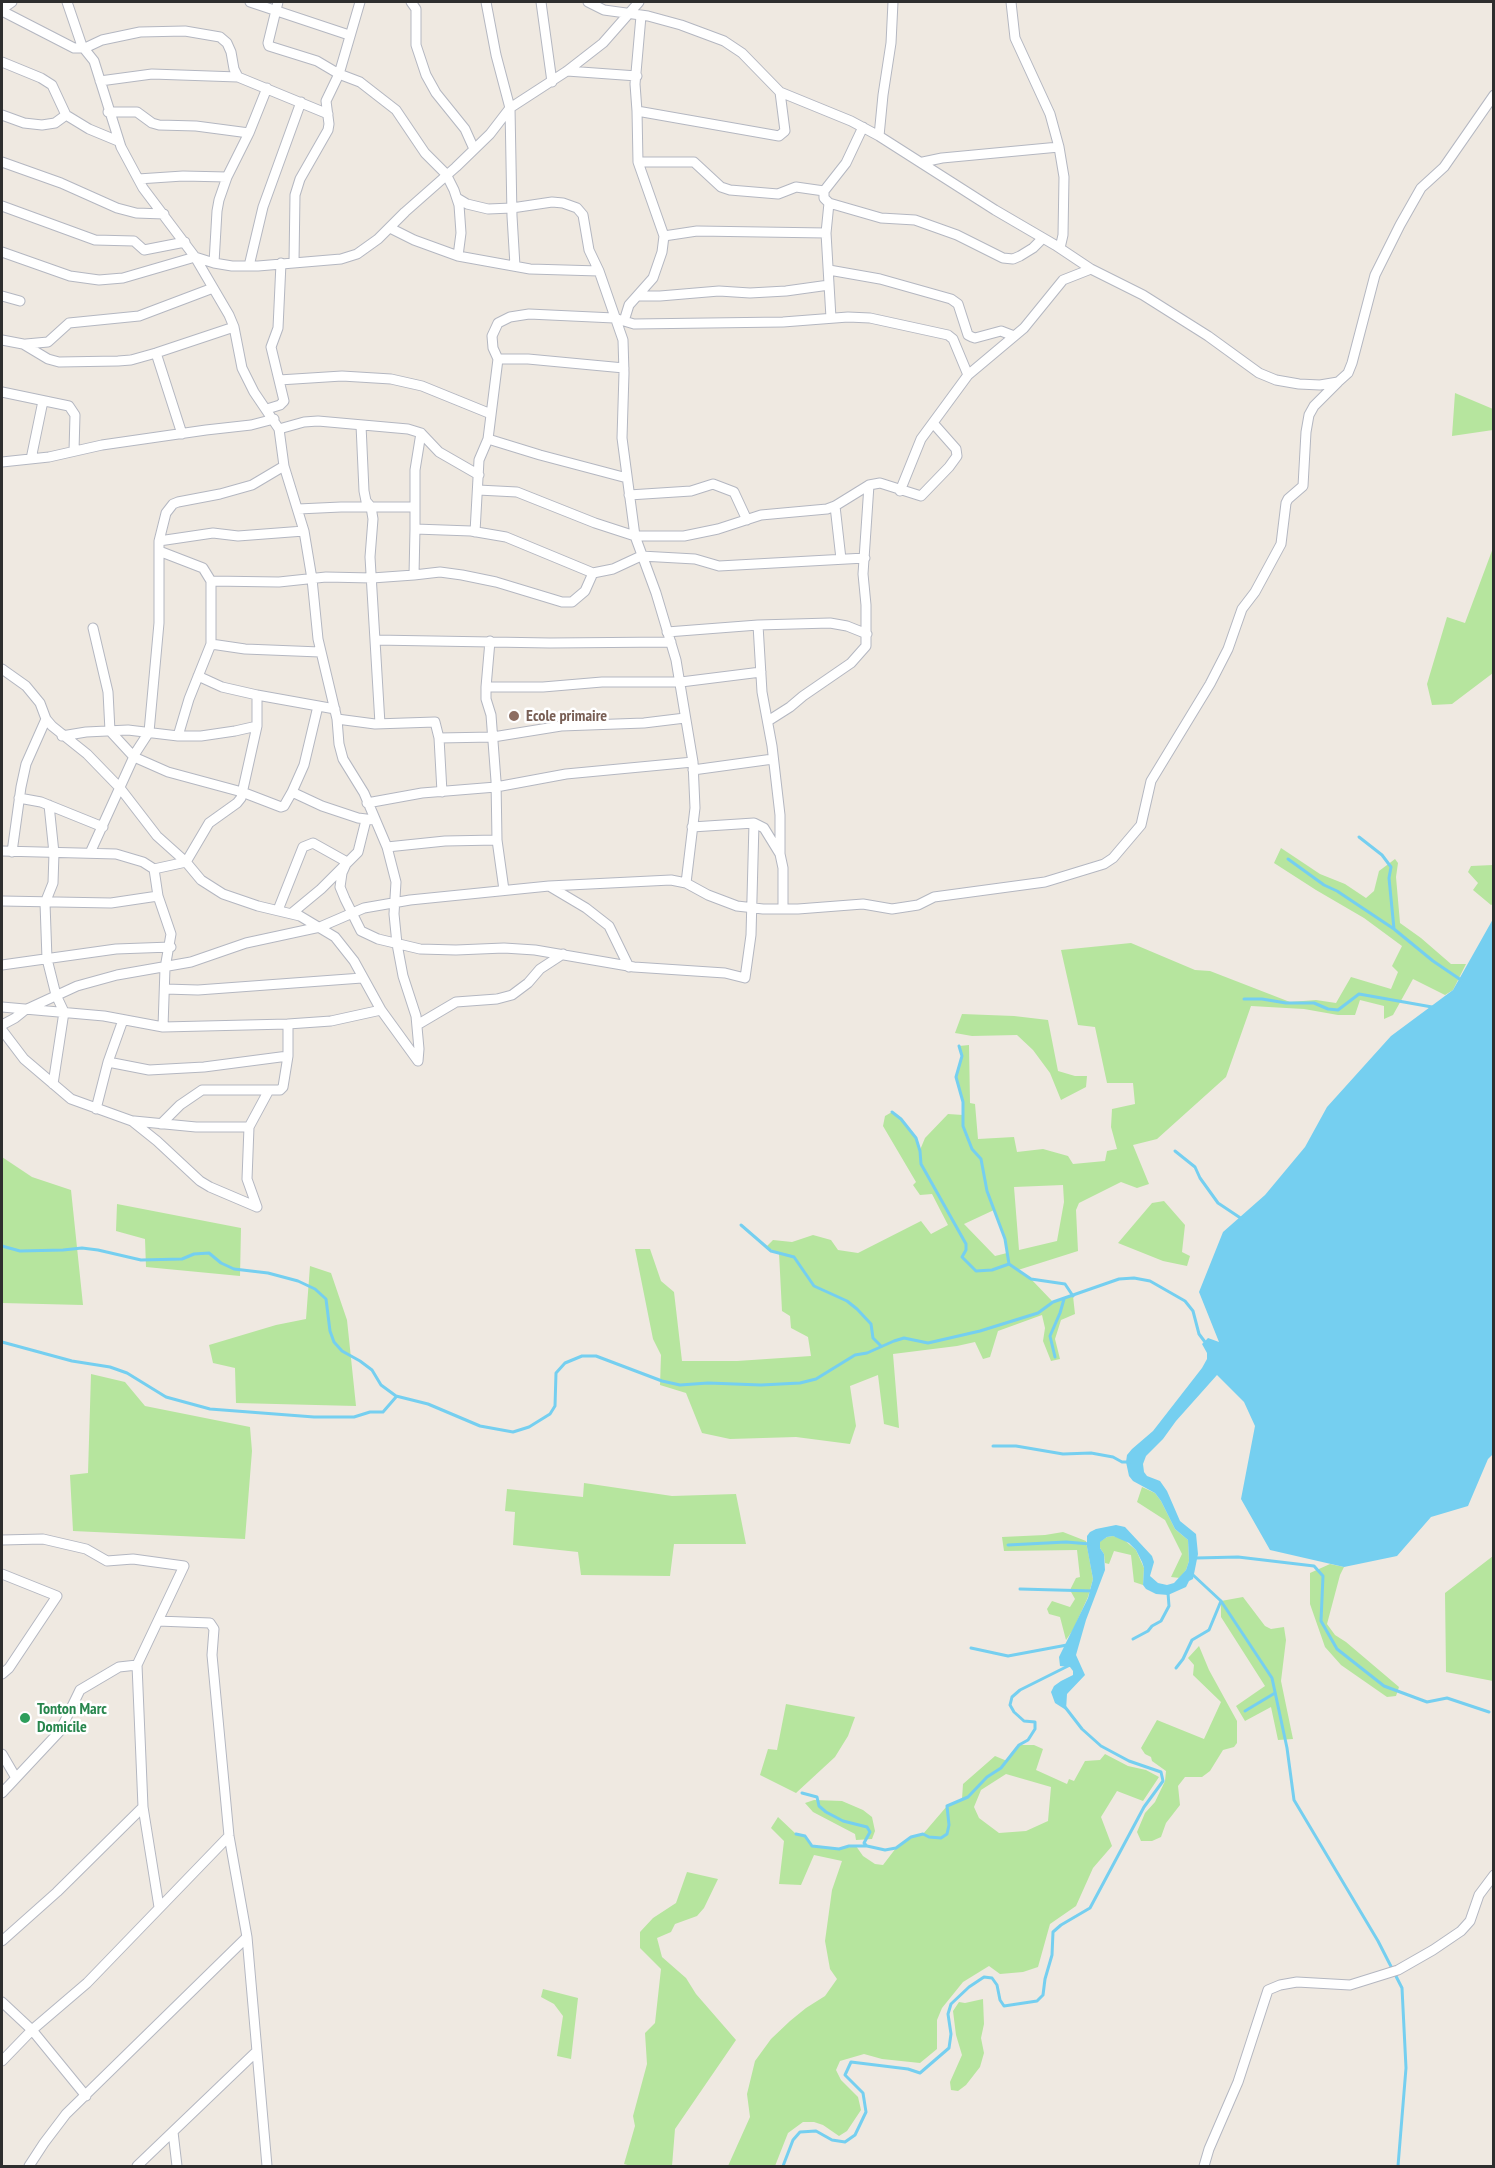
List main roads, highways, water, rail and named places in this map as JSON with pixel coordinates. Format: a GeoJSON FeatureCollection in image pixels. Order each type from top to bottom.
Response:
{"type":"FeatureCollection","features":[{"type":"Feature","properties":{"kind":"water"},"geometry":{"type":"Polygon","coordinates":[[[1493,919],[1494,1453],[1488,1459],[1468,1506],[1431,1517],[1397,1556],[1344,1567],[1270,1550],[1241,1499],[1255,1426],[1244,1402],[1217,1375],[1146,1456],[1143,1464],[1147,1476],[1160,1481],[1167,1491],[1180,1521],[1196,1534],[1198,1554],[1193,1579],[1186,1587],[1168,1595],[1156,1594],[1143,1585],[1142,1562],[1136,1550],[1129,1543],[1113,1536],[1100,1542],[1100,1548],[1104,1554],[1105,1570],[1086,1620],[1076,1655],[1085,1675],[1067,1694],[1066,1710],[1055,1703],[1051,1692],[1054,1686],[1073,1675],[1070,1667],[1060,1666],[1059,1657],[1088,1598],[1093,1579],[1087,1547],[1087,1536],[1090,1532],[1116,1525],[1125,1527],[1152,1556],[1154,1562],[1150,1576],[1158,1583],[1167,1585],[1174,1583],[1186,1570],[1189,1561],[1188,1540],[1175,1529],[1155,1493],[1133,1481],[1129,1476],[1126,1462],[1127,1455],[1153,1431],[1202,1368],[1207,1359],[1207,1353],[1202,1344],[1208,1338],[1219,1342],[1199,1292],[1223,1232],[1265,1195],[1305,1147],[1327,1107],[1391,1036],[1453,990],[1493,919]]]}},
{"type":"Feature","properties":{"kind":"waterway"},"geometry":{"type":"LineString","coordinates":[[1359,837],[1382,855],[1391,867],[1389,878],[1394,929]]}},
{"type":"Feature","properties":{"kind":"waterway"},"geometry":{"type":"LineString","coordinates":[[1288,859],[1324,885],[1337,891],[1394,929],[1433,961],[1461,980]]}},
{"type":"Feature","properties":{"kind":"waterway"},"geometry":{"type":"LineString","coordinates":[[1244,999],[1314,1003],[1328,1009],[1338,1010],[1359,994],[1432,1007]]}},
{"type":"Feature","properties":{"kind":"waterway"},"geometry":{"type":"LineString","coordinates":[[959,1046],[962,1056],[956,1077],[963,1102],[963,1126],[972,1149],[981,1159],[987,1191],[1005,1239],[1009,1264],[1031,1279],[1065,1284],[1073,1296]]}},
{"type":"Feature","properties":{"kind":"waterway"},"geometry":{"type":"LineString","coordinates":[[892,1112],[901,1119],[916,1138],[921,1164],[966,1244],[962,1257],[976,1271],[992,1270],[1009,1264]]}},
{"type":"Feature","properties":{"kind":"waterway"},"geometry":{"type":"LineString","coordinates":[[1175,1151],[1195,1167],[1218,1203],[1242,1219]]}},
{"type":"Feature","properties":{"kind":"waterway"},"geometry":{"type":"LineString","coordinates":[[741,1225],[771,1251],[794,1257],[814,1286],[847,1301],[857,1309],[871,1324],[873,1338],[881,1346]]}},
{"type":"Feature","properties":{"kind":"waterway"},"geometry":{"type":"LineString","coordinates":[[2,1246],[20,1251],[82,1248],[141,1260],[182,1259],[194,1254],[209,1253],[221,1263],[234,1269],[268,1273],[298,1281],[315,1289],[326,1299],[330,1331],[334,1342],[342,1351],[372,1370],[381,1385],[396,1396],[428,1404],[480,1426],[513,1432],[529,1427],[550,1414],[555,1406],[556,1373],[565,1363],[582,1356],[596,1356],[662,1381],[680,1385],[800,1383],[816,1379],[855,1355],[867,1353],[894,1341],[904,1338],[928,1343],[980,1331],[1038,1313],[1053,1302],[1119,1279],[1134,1278],[1150,1281],[1185,1301],[1193,1311],[1199,1334],[1205,1342]]}},
{"type":"Feature","properties":{"kind":"waterway"},"geometry":{"type":"LineString","coordinates":[[1055,1357],[1050,1336],[1064,1299]]}},
{"type":"Feature","properties":{"kind":"waterway"},"geometry":{"type":"LineString","coordinates":[[2,1342],[72,1361],[110,1367],[127,1373],[166,1397],[210,1409],[314,1417],[354,1417],[370,1412],[383,1412],[396,1397]]}},
{"type":"Feature","properties":{"kind":"waterway"},"geometry":{"type":"LineString","coordinates":[[993,1446],[1016,1446],[1063,1454],[1091,1453],[1129,1462]]}},
{"type":"Feature","properties":{"kind":"waterway"},"geometry":{"type":"LineString","coordinates":[[1008,1545],[1066,1542],[1090,1544]]}},
{"type":"Feature","properties":{"kind":"waterway"},"geometry":{"type":"LineString","coordinates":[[1196,1558],[1238,1557],[1314,1566],[1323,1576],[1321,1621],[1337,1649],[1384,1686],[1427,1702],[1447,1698],[1489,1712]]}},
{"type":"Feature","properties":{"kind":"waterway"},"geometry":{"type":"LineString","coordinates":[[1192,1574],[1221,1601],[1272,1678],[1287,1748],[1294,1800],[1378,1941],[1402,1988],[1406,2068],[1398,2166]]}},
{"type":"Feature","properties":{"kind":"waterway"},"geometry":{"type":"LineString","coordinates":[[1020,1589],[1093,1591]]}},
{"type":"Feature","properties":{"kind":"waterway"},"geometry":{"type":"LineString","coordinates":[[1133,1639],[1161,1621],[1169,1606],[1168,1593]]}},
{"type":"Feature","properties":{"kind":"waterway"},"geometry":{"type":"LineString","coordinates":[[1176,1668],[1192,1640],[1209,1630],[1221,1601]]}},
{"type":"Feature","properties":{"kind":"waterway"},"geometry":{"type":"LineString","coordinates":[[971,1648],[1008,1656],[1067,1645]]}},
{"type":"Feature","properties":{"kind":"waterway"},"geometry":{"type":"LineString","coordinates":[[802,1793],[817,1797],[819,1806],[843,1821],[867,1827],[870,1832],[864,1843],[867,1846],[885,1850],[896,1848],[911,1837],[923,1834],[941,1838],[947,1834],[949,1825],[947,1806],[968,1797],[987,1777],[1001,1768],[1019,1745],[1028,1740],[1035,1729],[1035,1722],[1024,1721],[1014,1712],[1010,1705],[1012,1697],[1020,1690],[1070,1665]]}},
{"type":"Feature","properties":{"kind":"waterway"},"geometry":{"type":"LineString","coordinates":[[1245,1711],[1275,1693]]}},
{"type":"Feature","properties":{"kind":"waterway"},"geometry":{"type":"LineString","coordinates":[[783,2166],[793,2140],[800,2132],[816,2131],[832,2140],[845,2142],[855,2135],[866,2112],[863,2093],[845,2075],[851,2062],[908,2069],[920,2073],[949,2048],[951,2034],[948,2014],[951,2004],[984,1977],[992,1978],[997,1985],[1000,2000],[1004,2006],[1037,2001],[1043,1995],[1052,1955],[1053,1932],[1090,1908],[1144,1807],[1163,1781],[1161,1772],[1129,1761],[1101,1746],[1082,1729],[1065,1707]]}},
{"type":"Feature","properties":{"kind":"waterway"},"geometry":{"type":"LineString","coordinates":[[796,1834],[805,1836],[812,1846],[839,1849],[849,1846],[866,1846]]}},
{"type":"Feature","properties":{"kind":"place","name":"Ecole primaire"},"geometry":{"type":"Point","coordinates":[514,716]}},
{"type":"Feature","properties":{"kind":"place","name":"Tonton Marc Domicile"},"geometry":{"type":"Point","coordinates":[25,1718]}}]}
